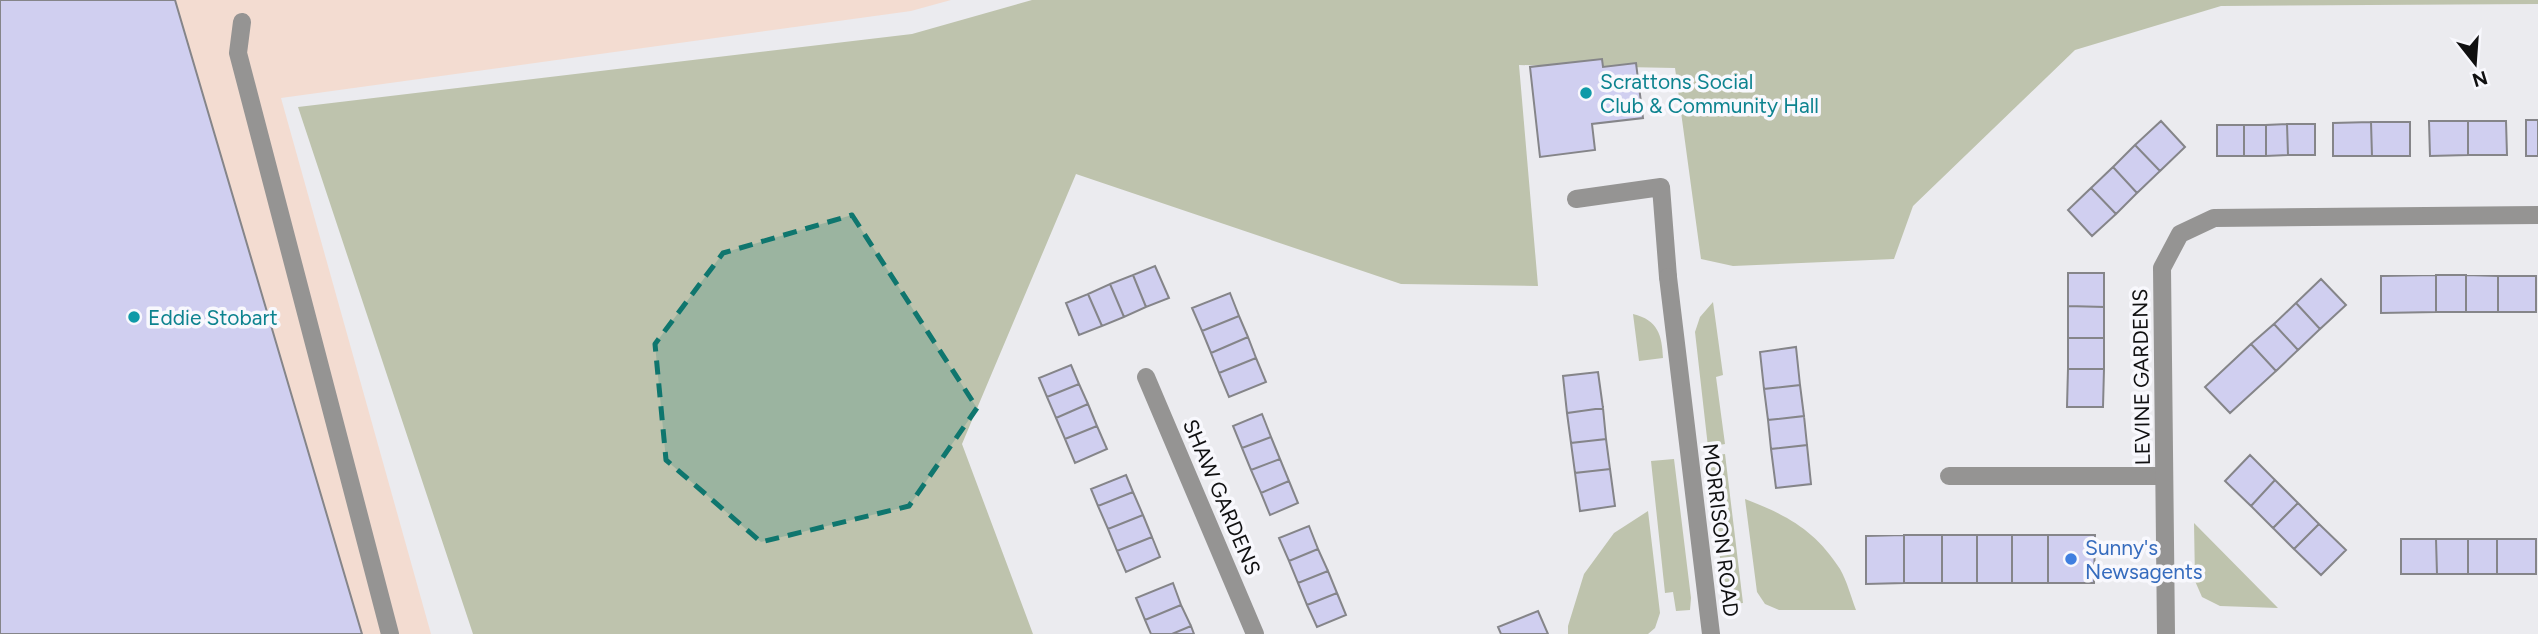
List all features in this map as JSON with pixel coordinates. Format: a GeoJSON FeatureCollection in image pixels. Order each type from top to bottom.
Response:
{"type":"FeatureCollection","features":[{"type":"Feature","properties":{"kind":"street"},"geometry":{"type":"LineString","coordinates":[[242,23],[238,53],[390,634]]}},
{"type":"Feature","properties":{"kind":"street","name":"MORRISON ROAD"},"geometry":{"type":"LineString","coordinates":[[1576,199],[1661,187],[1668,277],[1711,634]]}},
{"type":"Feature","properties":{"kind":"street","name":"LEVINE GARDENS"},"geometry":{"type":"LineString","coordinates":[[2166,634],[2162,268],[2180,234],[2214,218],[2538,215]]}},
{"type":"Feature","properties":{"kind":"street","name":"SHAW GARDENS"},"geometry":{"type":"LineString","coordinates":[[1146,377],[1255,634]]}},
{"type":"Feature","properties":{"kind":"street"},"geometry":{"type":"LineString","coordinates":[[1949,476],[2164,476]]}},
{"type":"Feature","properties":{"kind":"highlighted area"},"geometry":{"type":"Polygon","coordinates":[[[852,215],[977,408],[909,506],[761,542],[666,460],[655,344],[723,253],[852,215]]]}},
{"type":"Feature","properties":{"kind":"shaded area","name":"Eddie Stobart"},"geometry":{"type":"Polygon","coordinates":[[[0,0],[951,0],[911,11],[281,98],[431,634],[0,634],[0,0]]]}},
{"type":"Feature","properties":{"kind":"green space"},"geometry":{"type":"Polygon","coordinates":[[[1032,0],[2538,0],[2538,4],[2221,6],[2075,50],[1913,206],[1894,259],[1733,266],[1701,259],[1675,68],[1519,65],[1538,286],[1401,284],[1076,174],[962,444],[1033,634],[473,634],[298,107],[912,34],[1032,0]]]}},
{"type":"Feature","properties":{"kind":"green space"},"geometry":{"type":"Polygon","coordinates":[[[1713,302],[1723,375],[1716,377],[1725,444],[1708,447],[1695,332],[1700,317],[1713,302]]]}},
{"type":"Feature","properties":{"kind":"green space"},"geometry":{"type":"Polygon","coordinates":[[[1633,314],[1653,324],[1660,336],[1663,358],[1639,361],[1633,314]]]}},
{"type":"Feature","properties":{"kind":"green space"},"geometry":{"type":"Polygon","coordinates":[[[1725,454],[1743,603],[1732,604],[1723,586],[1709,456],[1725,454]]]}},
{"type":"Feature","properties":{"kind":"green space"},"geometry":{"type":"Polygon","coordinates":[[[1674,459],[1691,598],[1690,610],[1676,611],[1673,592],[1665,593],[1651,461],[1674,459]]]}},
{"type":"Feature","properties":{"kind":"green space"},"geometry":{"type":"Polygon","coordinates":[[[1745,499],[1799,525],[1821,544],[1840,569],[1856,610],[1779,610],[1765,604],[1757,592],[1745,499]]]}},
{"type":"Feature","properties":{"kind":"green space"},"geometry":{"type":"Polygon","coordinates":[[[1648,511],[1660,613],[1655,628],[1648,634],[1568,634],[1584,574],[1614,533],[1648,511]]]}},
{"type":"Feature","properties":{"kind":"green space"},"geometry":{"type":"Polygon","coordinates":[[[2194,523],[2278,608],[2220,606],[2202,597],[2195,581],[2194,523]]]}},
{"type":"Feature","properties":{"kind":"building","name":"Eddie Stobart"},"geometry":{"type":"Polygon","coordinates":[[[0,0],[175,0],[362,634],[0,634],[0,0]]]}},
{"type":"Feature","properties":{"kind":"building","name":"Scrattons Social Club & Community Hall"},"geometry":{"type":"Polygon","coordinates":[[[1602,59],[1603,67],[1636,63],[1643,118],[1592,124],[1595,150],[1540,157],[1530,67],[1602,59]]]}},
{"type":"Feature","properties":{"kind":"building"},"geometry":{"type":"Polygon","coordinates":[[[2526,120],[2538,120],[2538,156],[2526,156],[2526,120]]]}},
{"type":"Feature","properties":{"kind":"building"},"geometry":{"type":"Polygon","coordinates":[[[2161,121],[2185,147],[2160,171],[2135,145],[2161,121]]]}},
{"type":"Feature","properties":{"kind":"building"},"geometry":{"type":"Polygon","coordinates":[[[2429,121],[2468,121],[2468,155],[2430,156],[2429,121]]]}},
{"type":"Feature","properties":{"kind":"building"},"geometry":{"type":"Polygon","coordinates":[[[2468,121],[2506,121],[2507,155],[2468,155],[2468,121]]]}},
{"type":"Feature","properties":{"kind":"building"},"geometry":{"type":"Polygon","coordinates":[[[2371,122],[2410,122],[2410,156],[2372,156],[2371,122]]]}},
{"type":"Feature","properties":{"kind":"building"},"geometry":{"type":"Polygon","coordinates":[[[2371,122],[2372,156],[2333,156],[2333,123],[2371,122]]]}},
{"type":"Feature","properties":{"kind":"building"},"geometry":{"type":"Polygon","coordinates":[[[2287,124],[2315,124],[2315,155],[2288,155],[2287,124]]]}},
{"type":"Feature","properties":{"kind":"building"},"geometry":{"type":"Polygon","coordinates":[[[2287,124],[2288,155],[2266,156],[2266,125],[2287,124]]]}},
{"type":"Feature","properties":{"kind":"building"},"geometry":{"type":"Polygon","coordinates":[[[2217,125],[2244,125],[2244,156],[2217,156],[2217,125]]]}},
{"type":"Feature","properties":{"kind":"building"},"geometry":{"type":"Polygon","coordinates":[[[2244,125],[2266,125],[2266,156],[2244,156],[2244,125]]]}},
{"type":"Feature","properties":{"kind":"building"},"geometry":{"type":"Polygon","coordinates":[[[2135,145],[2160,171],[2137,193],[2113,167],[2135,145]]]}},
{"type":"Feature","properties":{"kind":"building"},"geometry":{"type":"Polygon","coordinates":[[[2113,167],[2137,193],[2116,214],[2091,188],[2113,167]]]}},
{"type":"Feature","properties":{"kind":"building"},"geometry":{"type":"Polygon","coordinates":[[[2091,188],[2116,214],[2092,236],[2068,210],[2091,188]]]}},
{"type":"Feature","properties":{"kind":"building"},"geometry":{"type":"Polygon","coordinates":[[[1155,266],[1169,298],[1146,307],[1133,275],[1155,266]]]}},
{"type":"Feature","properties":{"kind":"building"},"geometry":{"type":"Polygon","coordinates":[[[2068,273],[2104,273],[2104,307],[2068,306],[2068,273]]]}},
{"type":"Feature","properties":{"kind":"building"},"geometry":{"type":"Polygon","coordinates":[[[1133,275],[1146,307],[1124,317],[1110,284],[1133,275]]]}},
{"type":"Feature","properties":{"kind":"building"},"geometry":{"type":"Polygon","coordinates":[[[2436,275],[2436,312],[2381,313],[2381,276],[2436,275]]]}},
{"type":"Feature","properties":{"kind":"building"},"geometry":{"type":"Polygon","coordinates":[[[2436,275],[2466,275],[2466,312],[2436,312],[2436,275]]]}},
{"type":"Feature","properties":{"kind":"building"},"geometry":{"type":"Polygon","coordinates":[[[2466,275],[2498,276],[2498,312],[2466,312],[2466,275]]]}},
{"type":"Feature","properties":{"kind":"building"},"geometry":{"type":"Polygon","coordinates":[[[2498,276],[2536,276],[2536,312],[2498,312],[2498,276]]]}},
{"type":"Feature","properties":{"kind":"building"},"geometry":{"type":"Polygon","coordinates":[[[2321,279],[2346,305],[2320,329],[2296,303],[2321,279]]]}},
{"type":"Feature","properties":{"kind":"building"},"geometry":{"type":"Polygon","coordinates":[[[1110,284],[1124,317],[1102,326],[1088,294],[1110,284]]]}},
{"type":"Feature","properties":{"kind":"building"},"geometry":{"type":"Polygon","coordinates":[[[1230,293],[1239,316],[1202,331],[1192,308],[1230,293]]]}},
{"type":"Feature","properties":{"kind":"building"},"geometry":{"type":"Polygon","coordinates":[[[1088,294],[1102,326],[1079,335],[1066,303],[1088,294]]]}},
{"type":"Feature","properties":{"kind":"building"},"geometry":{"type":"Polygon","coordinates":[[[2296,303],[2320,329],[2298,350],[2274,324],[2296,303]]]}},
{"type":"Feature","properties":{"kind":"building"},"geometry":{"type":"Polygon","coordinates":[[[2068,306],[2104,307],[2104,338],[2068,338],[2068,306]]]}},
{"type":"Feature","properties":{"kind":"building"},"geometry":{"type":"Polygon","coordinates":[[[1239,316],[1248,337],[1211,353],[1202,331],[1239,316]]]}},
{"type":"Feature","properties":{"kind":"building"},"geometry":{"type":"Polygon","coordinates":[[[2274,324],[2298,350],[2276,371],[2251,344],[2274,324]]]}},
{"type":"Feature","properties":{"kind":"building"},"geometry":{"type":"Polygon","coordinates":[[[1248,337],[1256,358],[1219,373],[1211,353],[1248,337]]]}},
{"type":"Feature","properties":{"kind":"building"},"geometry":{"type":"Polygon","coordinates":[[[2068,338],[2104,338],[2104,369],[2068,369],[2068,338]]]}},
{"type":"Feature","properties":{"kind":"building"},"geometry":{"type":"Polygon","coordinates":[[[2251,344],[2276,371],[2230,413],[2205,387],[2251,344]]]}},
{"type":"Feature","properties":{"kind":"building"},"geometry":{"type":"Polygon","coordinates":[[[1796,347],[1800,385],[1764,389],[1760,352],[1796,347]]]}},
{"type":"Feature","properties":{"kind":"building"},"geometry":{"type":"Polygon","coordinates":[[[1256,358],[1266,382],[1229,397],[1219,373],[1256,358]]]}},
{"type":"Feature","properties":{"kind":"building"},"geometry":{"type":"Polygon","coordinates":[[[1071,365],[1079,384],[1047,397],[1039,378],[1071,365]]]}},
{"type":"Feature","properties":{"kind":"building"},"geometry":{"type":"Polygon","coordinates":[[[2068,369],[2104,369],[2103,407],[2067,407],[2068,369]]]}},
{"type":"Feature","properties":{"kind":"building"},"geometry":{"type":"Polygon","coordinates":[[[1598,372],[1603,408],[1567,413],[1563,376],[1598,372]]]}},
{"type":"Feature","properties":{"kind":"building"},"geometry":{"type":"Polygon","coordinates":[[[1079,384],[1088,404],[1056,418],[1047,397],[1079,384]]]}},
{"type":"Feature","properties":{"kind":"building"},"geometry":{"type":"Polygon","coordinates":[[[1800,385],[1804,416],[1768,420],[1764,389],[1800,385]]]}},
{"type":"Feature","properties":{"kind":"building"},"geometry":{"type":"Polygon","coordinates":[[[1088,404],[1097,426],[1065,439],[1056,418],[1088,404]]]}},
{"type":"Feature","properties":{"kind":"building"},"geometry":{"type":"Polygon","coordinates":[[[1603,408],[1606,439],[1571,443],[1567,413],[1603,408]]]}},
{"type":"Feature","properties":{"kind":"building"},"geometry":{"type":"Polygon","coordinates":[[[1262,414],[1271,437],[1242,448],[1233,426],[1262,414]]]}},
{"type":"Feature","properties":{"kind":"building"},"geometry":{"type":"Polygon","coordinates":[[[1804,416],[1807,445],[1771,449],[1768,420],[1804,416]]]}},
{"type":"Feature","properties":{"kind":"building"},"geometry":{"type":"Polygon","coordinates":[[[1097,426],[1107,449],[1075,463],[1065,439],[1097,426]]]}},
{"type":"Feature","properties":{"kind":"building"},"geometry":{"type":"Polygon","coordinates":[[[1271,437],[1280,459],[1251,470],[1242,448],[1271,437]]]}},
{"type":"Feature","properties":{"kind":"building"},"geometry":{"type":"Polygon","coordinates":[[[1606,439],[1610,469],[1575,473],[1571,443],[1606,439]]]}},
{"type":"Feature","properties":{"kind":"building"},"geometry":{"type":"Polygon","coordinates":[[[1807,445],[1811,484],[1776,488],[1771,449],[1807,445]]]}},
{"type":"Feature","properties":{"kind":"building"},"geometry":{"type":"Polygon","coordinates":[[[2250,455],[2275,480],[2251,506],[2225,481],[2250,455]]]}},
{"type":"Feature","properties":{"kind":"building"},"geometry":{"type":"Polygon","coordinates":[[[1280,459],[1289,481],[1261,493],[1251,470],[1280,459]]]}},
{"type":"Feature","properties":{"kind":"building"},"geometry":{"type":"Polygon","coordinates":[[[1610,469],[1615,506],[1580,511],[1575,473],[1610,469]]]}},
{"type":"Feature","properties":{"kind":"building"},"geometry":{"type":"Polygon","coordinates":[[[1126,475],[1133,492],[1098,506],[1091,489],[1126,475]]]}},
{"type":"Feature","properties":{"kind":"building"},"geometry":{"type":"Polygon","coordinates":[[[2275,480],[2298,503],[2273,528],[2251,506],[2275,480]]]}},
{"type":"Feature","properties":{"kind":"building"},"geometry":{"type":"Polygon","coordinates":[[[1289,481],[1298,503],[1270,515],[1261,493],[1289,481]]]}},
{"type":"Feature","properties":{"kind":"building"},"geometry":{"type":"Polygon","coordinates":[[[1133,492],[1143,515],[1108,529],[1098,506],[1133,492]]]}},
{"type":"Feature","properties":{"kind":"building"},"geometry":{"type":"Polygon","coordinates":[[[2298,503],[2319,524],[2294,549],[2273,528],[2298,503]]]}},
{"type":"Feature","properties":{"kind":"building"},"geometry":{"type":"Polygon","coordinates":[[[1143,515],[1152,537],[1117,551],[1108,529],[1143,515]]]}},
{"type":"Feature","properties":{"kind":"building"},"geometry":{"type":"Polygon","coordinates":[[[2319,524],[2346,550],[2321,575],[2294,549],[2319,524]]]}},
{"type":"Feature","properties":{"kind":"building"},"geometry":{"type":"Polygon","coordinates":[[[1309,526],[1318,549],[1289,561],[1279,538],[1309,526]]]}},
{"type":"Feature","properties":{"kind":"building"},"geometry":{"type":"Polygon","coordinates":[[[1904,535],[1904,583],[1866,584],[1866,536],[1904,535]]]}},
{"type":"Feature","properties":{"kind":"building"},"geometry":{"type":"Polygon","coordinates":[[[1904,535],[1942,535],[1942,583],[1904,583],[1904,535]]]}},
{"type":"Feature","properties":{"kind":"building"},"geometry":{"type":"Polygon","coordinates":[[[1942,535],[1977,535],[1977,583],[1942,583],[1942,535]]]}},
{"type":"Feature","properties":{"kind":"building"},"geometry":{"type":"Polygon","coordinates":[[[1977,535],[2012,535],[2012,583],[1977,583],[1977,535]]]}},
{"type":"Feature","properties":{"kind":"building"},"geometry":{"type":"Polygon","coordinates":[[[2012,535],[2048,535],[2048,583],[2012,583],[2012,535]]]}},
{"type":"Feature","properties":{"kind":"building","name":"Sunny's Newsagents"},"geometry":{"type":"Polygon","coordinates":[[[2048,535],[2095,535],[2094,583],[2048,583],[2048,535]]]}},
{"type":"Feature","properties":{"kind":"building"},"geometry":{"type":"Polygon","coordinates":[[[1152,537],[1160,557],[1126,572],[1117,551],[1152,537]]]}},
{"type":"Feature","properties":{"kind":"building"},"geometry":{"type":"Polygon","coordinates":[[[2401,539],[2436,539],[2437,574],[2401,574],[2401,539]]]}},
{"type":"Feature","properties":{"kind":"building"},"geometry":{"type":"Polygon","coordinates":[[[2436,539],[2468,539],[2468,574],[2437,574],[2436,539]]]}},
{"type":"Feature","properties":{"kind":"building"},"geometry":{"type":"Polygon","coordinates":[[[2468,539],[2497,539],[2497,574],[2468,574],[2468,539]]]}},
{"type":"Feature","properties":{"kind":"building"},"geometry":{"type":"Polygon","coordinates":[[[2497,539],[2536,539],[2536,574],[2497,574],[2497,539]]]}},
{"type":"Feature","properties":{"kind":"building"},"geometry":{"type":"Polygon","coordinates":[[[1318,549],[1328,571],[1298,583],[1289,561],[1318,549]]]}},
{"type":"Feature","properties":{"kind":"building"},"geometry":{"type":"Polygon","coordinates":[[[1328,571],[1337,593],[1307,605],[1298,583],[1328,571]]]}},
{"type":"Feature","properties":{"kind":"building"},"geometry":{"type":"Polygon","coordinates":[[[1173,583],[1181,605],[1145,620],[1136,598],[1173,583]]]}},
{"type":"Feature","properties":{"kind":"building"},"geometry":{"type":"Polygon","coordinates":[[[1337,593],[1346,615],[1317,627],[1307,605],[1337,593]]]}},
{"type":"Feature","properties":{"kind":"building"},"geometry":{"type":"Polygon","coordinates":[[[1181,605],[1191,626],[1172,634],[1151,634],[1145,620],[1181,605]]]}},
{"type":"Feature","properties":{"kind":"building"},"geometry":{"type":"Polygon","coordinates":[[[1538,611],[1548,634],[1501,634],[1498,627],[1538,611]]]}},
{"type":"Feature","properties":{"kind":"building"},"geometry":{"type":"Polygon","coordinates":[[[1191,626],[1194,634],[1172,634],[1191,626]]]}},
{"type":"Feature","properties":{"kind":"place","name":"Scrattons Social Club & Community Hall"},"geometry":{"type":"Point","coordinates":[1586,93]}},
{"type":"Feature","properties":{"kind":"place","name":"Eddie Stobart"},"geometry":{"type":"Point","coordinates":[134,317]}},
{"type":"Feature","properties":{"kind":"place","name":"Sunny's Newsagents"},"geometry":{"type":"Point","coordinates":[2071,559]}}]}
